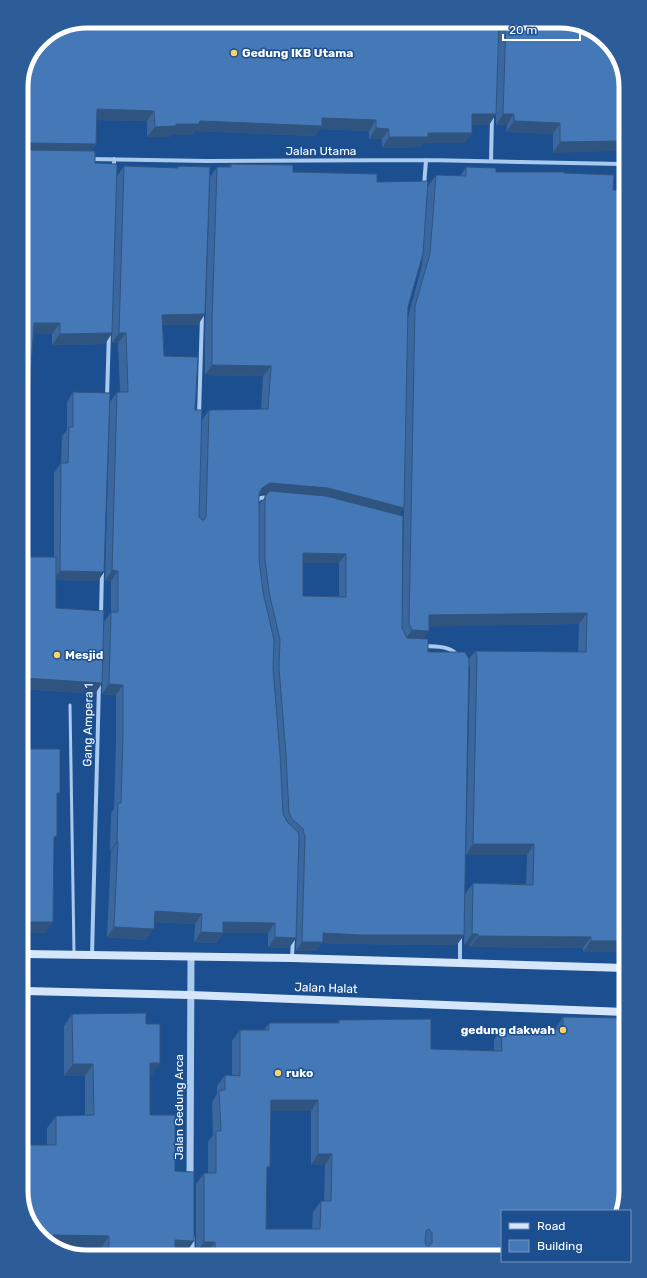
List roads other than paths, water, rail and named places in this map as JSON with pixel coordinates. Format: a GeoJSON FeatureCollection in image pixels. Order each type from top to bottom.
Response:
{"type":"FeatureCollection","features":[{"type":"Feature","properties":{"kind":"main road"},"geometry":{"type":"LineString","coordinates":[[28,954],[292,958],[619,968]]}},
{"type":"Feature","properties":{"kind":"main road","name":"Jalan Halat"},"geometry":{"type":"LineString","coordinates":[[28,991],[190,995],[619,1012]]}},
{"type":"Feature","properties":{"kind":"street"},"geometry":{"type":"LineString","coordinates":[[491,161],[492,115]]}},
{"type":"Feature","properties":{"kind":"street","name":"Jalan Utama"},"geometry":{"type":"LineString","coordinates":[[84,158],[207,161],[426,160],[619,164]]}},
{"type":"Feature","properties":{"kind":"street"},"geometry":{"type":"LineString","coordinates":[[114,159],[114,175]]}},
{"type":"Feature","properties":{"kind":"street"},"geometry":{"type":"LineString","coordinates":[[424,192],[426,160]]}},
{"type":"Feature","properties":{"kind":"street"},"geometry":{"type":"LineString","coordinates":[[207,161],[207,169]]}},
{"type":"Feature","properties":{"kind":"street"},"geometry":{"type":"LineString","coordinates":[[198,424],[202,312]]}},
{"type":"Feature","properties":{"kind":"street"},"geometry":{"type":"LineString","coordinates":[[107,405],[109,326]]}},
{"type":"Feature","properties":{"kind":"street"},"geometry":{"type":"LineString","coordinates":[[255,505],[256,500],[262,497],[276,498]]}},
{"type":"Feature","properties":{"kind":"street"},"geometry":{"type":"LineString","coordinates":[[100,617],[102,563]]}},
{"type":"Feature","properties":{"kind":"street"},"geometry":{"type":"LineString","coordinates":[[417,645],[445,647],[455,652],[462,662]]}},
{"type":"Feature","properties":{"kind":"street","name":"Gang Ampera 1"},"geometry":{"type":"LineString","coordinates":[[92,956],[99,679]]}},
{"type":"Feature","properties":{"kind":"street"},"geometry":{"type":"LineString","coordinates":[[460,932],[460,963]]}},
{"type":"Feature","properties":{"kind":"street"},"geometry":{"type":"LineString","coordinates":[[292,958],[293,935]]}},
{"type":"Feature","properties":{"kind":"street","name":"Jalan Gedung Arca"},"geometry":{"type":"LineString","coordinates":[[190,1185],[191,957]]}},
{"type":"Feature","properties":{"kind":"street"},"geometry":{"type":"LineString","coordinates":[[191,1232],[191,1250]]}},
{"type":"Feature","properties":{"kind":"lane"},"geometry":{"type":"LineString","coordinates":[[70,705],[74,955]]}},
{"type":"Feature","properties":{"kind":"place","name":"Gedung IKB Utama"},"geometry":{"type":"Point","coordinates":[234,53]}},
{"type":"Feature","properties":{"kind":"place","name":"Mesjid"},"geometry":{"type":"Point","coordinates":[57,655]}},
{"type":"Feature","properties":{"kind":"place","name":"gedung dakwah"},"geometry":{"type":"Point","coordinates":[563,1030]}},
{"type":"Feature","properties":{"kind":"place","name":"ruko"},"geometry":{"type":"Point","coordinates":[278,1073]}}]}
